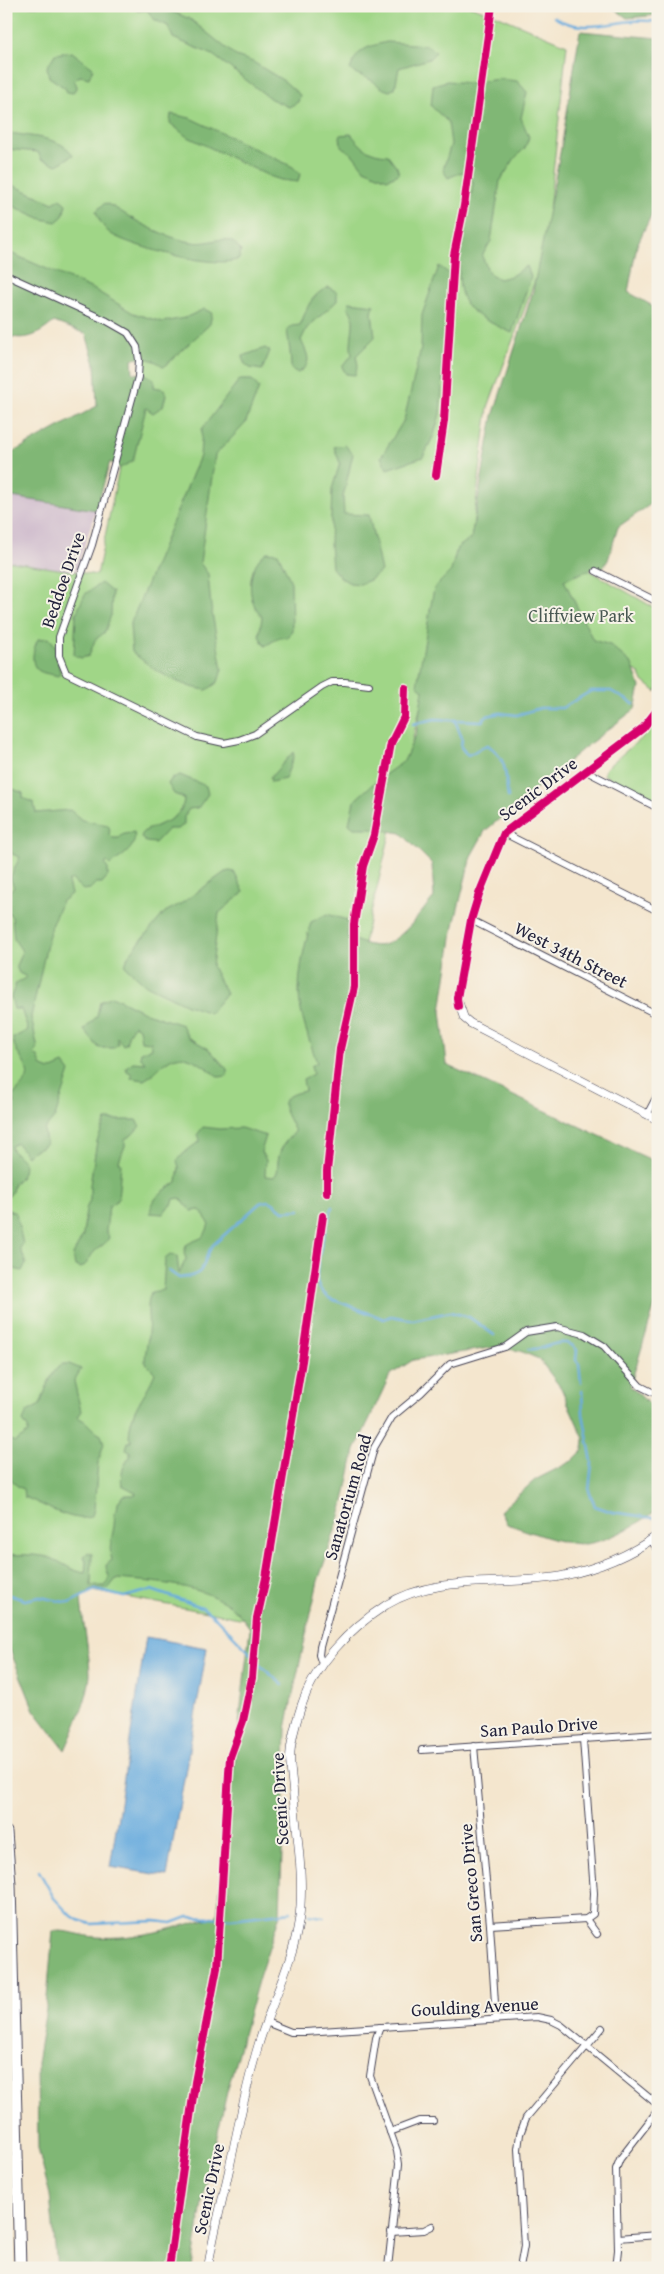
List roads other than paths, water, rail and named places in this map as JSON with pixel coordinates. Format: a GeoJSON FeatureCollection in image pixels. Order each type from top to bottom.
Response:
{"type":"FeatureCollection","features":[{"type":"Feature","properties":{"kind":"highway"},"geometry":{"type":"LineString","coordinates":[[6,1832],[10,1885],[20,2268]]}},
{"type":"Feature","properties":{"kind":"street","name":"Beddoe Drive"},"geometry":{"type":"LineString","coordinates":[[6,275],[107,321],[128,333],[137,347],[139,360],[134,392],[92,545],[59,637],[59,656],[66,673],[197,737],[224,743],[255,734],[332,682],[369,685]]}},
{"type":"Feature","properties":{"kind":"street"},"geometry":{"type":"LineString","coordinates":[[596,571],[658,602]]}},
{"type":"Feature","properties":{"kind":"street","name":"Scenic Drive"},"geometry":{"type":"LineString","coordinates":[[658,709],[643,728],[504,833],[479,894],[471,920],[457,998],[464,1018],[648,1113],[658,1120]]}},
{"type":"Feature","properties":{"kind":"street"},"geometry":{"type":"LineString","coordinates":[[586,771],[658,808]]}},
{"type":"Feature","properties":{"kind":"street"},"geometry":{"type":"LineString","coordinates":[[504,833],[658,911]]}},
{"type":"Feature","properties":{"kind":"street","name":"West 34th Street"},"geometry":{"type":"LineString","coordinates":[[471,920],[658,1015]]}},
{"type":"Feature","properties":{"kind":"street"},"geometry":{"type":"LineString","coordinates":[[648,1113],[658,1094]]}},
{"type":"Feature","properties":{"kind":"street","name":"Sanatorium Road"},"geometry":{"type":"LineString","coordinates":[[322,1664],[319,1655],[320,1647],[374,1448],[392,1417],[421,1393],[450,1364],[505,1347],[526,1332],[557,1327],[584,1334],[604,1346],[640,1386],[658,1395]]}},
{"type":"Feature","properties":{"kind":"street"},"geometry":{"type":"LineString","coordinates":[[654,1538],[658,1550]]}},
{"type":"Feature","properties":{"kind":"street","name":"Scenic Drive"},"geometry":{"type":"LineString","coordinates":[[208,2268],[245,2096],[266,2022],[296,1937],[300,1918],[300,1877],[290,1757],[293,1736],[306,1692],[322,1664],[342,1641],[362,1623],[387,1604],[410,1594],[439,1586],[560,1576],[600,1566],[632,1553],[654,1538]]}},
{"type":"Feature","properties":{"kind":"street","name":"San Paulo Drive"},"geometry":{"type":"LineString","coordinates":[[422,1750],[658,1734]]}},
{"type":"Feature","properties":{"kind":"street"},"geometry":{"type":"LineString","coordinates":[[490,1925],[586,1919],[593,1914],[594,1893],[583,1739]]}},
{"type":"Feature","properties":{"kind":"street","name":"San Greco Drive"},"geometry":{"type":"LineString","coordinates":[[474,1746],[490,1925],[496,2019]]}},
{"type":"Feature","properties":{"kind":"street"},"geometry":{"type":"LineString","coordinates":[[586,1919],[597,1934]]}},
{"type":"Feature","properties":{"kind":"street","name":"Goulding Avenue"},"geometry":{"type":"LineString","coordinates":[[266,2022],[291,2032],[537,2017],[551,2020],[561,2025],[658,2105]]}},
{"type":"Feature","properties":{"kind":"street"},"geometry":{"type":"LineString","coordinates":[[380,2027],[374,2046],[370,2076],[399,2164],[388,2268]]}},
{"type":"Feature","properties":{"kind":"street"},"geometry":{"type":"LineString","coordinates":[[520,2268],[524,2246],[518,2149],[520,2134],[526,2118],[602,2028]]}},
{"type":"Feature","properties":{"kind":"street"},"geometry":{"type":"LineString","coordinates":[[616,2268],[618,2238],[615,2183],[618,2164],[620,2158],[658,2110]]}},
{"type":"Feature","properties":{"kind":"street"},"geometry":{"type":"LineString","coordinates":[[390,2132],[419,2121],[433,2120]]}},
{"type":"Feature","properties":{"kind":"street"},"geometry":{"type":"LineString","coordinates":[[391,2232],[424,2230],[432,2226]]}},
{"type":"Feature","properties":{"kind":"street"},"geometry":{"type":"LineString","coordinates":[[618,2238],[658,2235]]}},
{"type":"Feature","properties":{"kind":"water"},"geometry":{"type":"Polygon","coordinates":[[[146,1637],[207,1648],[167,1876],[110,1867],[146,1637]]]}},
{"type":"Feature","properties":{"kind":"waterway"},"geometry":{"type":"LineString","coordinates":[[554,17],[579,26],[632,21],[658,22]]}},
{"type":"Feature","properties":{"kind":"waterway"},"geometry":{"type":"LineString","coordinates":[[455,720],[482,721],[487,716],[500,713],[517,715],[540,708],[562,708],[591,691],[611,691],[634,704]]}},
{"type":"Feature","properties":{"kind":"waterway"},"geometry":{"type":"LineString","coordinates":[[413,724],[435,719],[455,720],[462,738],[461,747],[467,755],[488,745],[495,751],[503,763],[508,797]]}},
{"type":"Feature","properties":{"kind":"waterway"},"geometry":{"type":"LineString","coordinates":[[169,1271],[179,1278],[196,1274],[202,1268],[213,1245],[260,1203],[270,1201],[283,1211],[300,1210]]}},
{"type":"Feature","properties":{"kind":"waterway"},"geometry":{"type":"LineString","coordinates":[[332,1207],[322,1244],[317,1273],[319,1287],[329,1298],[384,1319],[391,1316],[413,1320],[450,1312],[469,1317],[494,1335]]}},
{"type":"Feature","properties":{"kind":"waterway"},"geometry":{"type":"LineString","coordinates":[[528,1349],[560,1343],[572,1345],[577,1350],[576,1360],[579,1364],[581,1383]]}},
{"type":"Feature","properties":{"kind":"waterway"},"geometry":{"type":"LineString","coordinates":[[582,1391],[583,1414],[592,1462],[589,1491],[595,1506],[612,1512],[653,1518]]}},
{"type":"Feature","properties":{"kind":"waterway"},"geometry":{"type":"LineString","coordinates":[[6,1594],[25,1600],[40,1597],[69,1603],[95,1590],[124,1597],[151,1590],[202,1607],[216,1618],[251,1654]]}},
{"type":"Feature","properties":{"kind":"waterway"},"geometry":{"type":"LineString","coordinates":[[256,1662],[283,1685]]}},
{"type":"Feature","properties":{"kind":"waterway"},"geometry":{"type":"LineString","coordinates":[[39,1871],[54,1898],[69,1914],[78,1920],[91,1924],[155,1921],[172,1923],[188,1917],[231,1919],[291,1912]]}},
{"type":"Feature","properties":{"kind":"waterway"},"geometry":{"type":"LineString","coordinates":[[309,1915],[324,1917]]}},
{"type":"Feature","properties":{"kind":"park label","name":"Cliffview Park"},"geometry":{"type":"Point","coordinates":[581,616]}}]}
